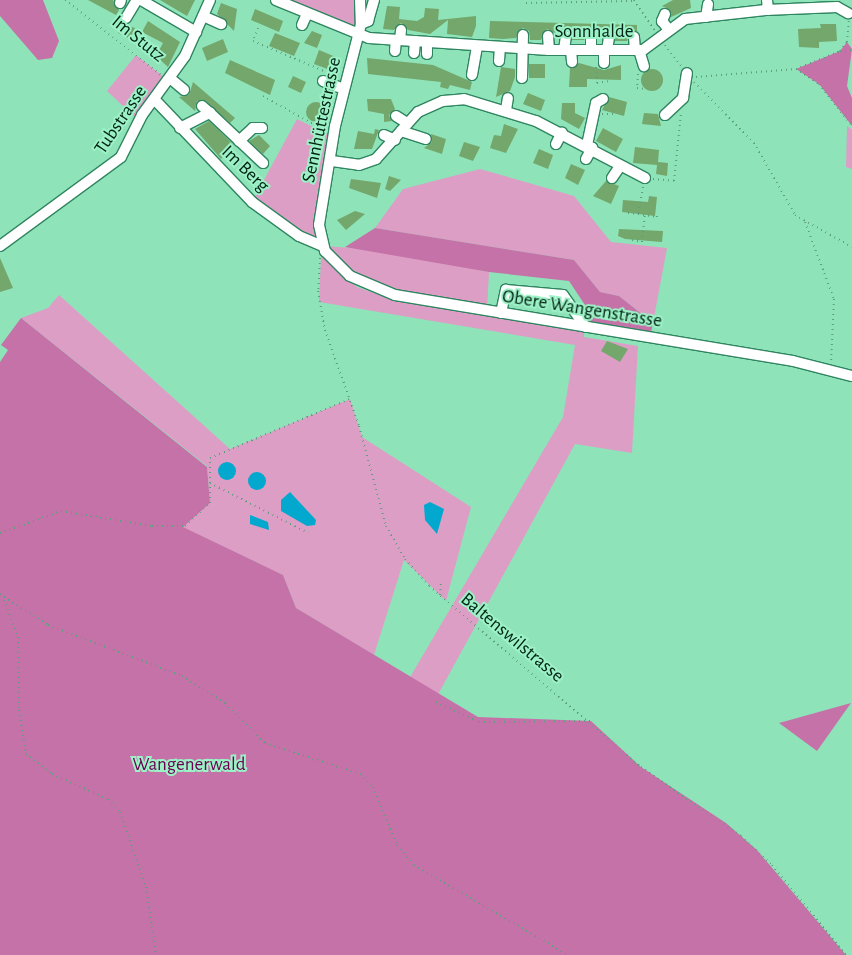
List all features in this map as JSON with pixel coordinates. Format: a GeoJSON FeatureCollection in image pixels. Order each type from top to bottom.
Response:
{"type":"FeatureCollection","features":[{"type":"Feature","properties":{"kind":"street"},"geometry":{"type":"LineString","coordinates":[[126,18],[139,0],[196,32]]}},
{"type":"Feature","properties":{"kind":"street","name":"Tubstrasse"},"geometry":{"type":"LineString","coordinates":[[0,246],[116,164],[155,100],[170,80],[196,32],[210,0]]}},
{"type":"Feature","properties":{"kind":"street","name":"Sonnhalde"},"geometry":{"type":"LineString","coordinates":[[276,0],[358,36],[398,40],[451,39],[477,46],[504,45],[522,49],[549,50],[637,50],[654,46],[669,30],[686,20],[748,7],[803,4],[824,13],[848,13]]}},
{"type":"Feature","properties":{"kind":"street","name":"Sennhüttestrasse"},"geometry":{"type":"LineString","coordinates":[[323,246],[319,225],[344,89],[361,24],[360,0]]}},
{"type":"Feature","properties":{"kind":"street"},"geometry":{"type":"LineString","coordinates":[[361,24],[368,21],[374,0]]}},
{"type":"Feature","properties":{"kind":"street"},"geometry":{"type":"LineString","coordinates":[[706,17],[708,4]]}},
{"type":"Feature","properties":{"kind":"street"},"geometry":{"type":"LineString","coordinates":[[302,26],[308,14]]}},
{"type":"Feature","properties":{"kind":"street"},"geometry":{"type":"LineString","coordinates":[[665,14],[662,21],[669,30]]}},
{"type":"Feature","properties":{"kind":"street"},"geometry":{"type":"LineString","coordinates":[[203,16],[222,24]]}},
{"type":"Feature","properties":{"kind":"street"},"geometry":{"type":"LineString","coordinates":[[522,78],[523,36]]}},
{"type":"Feature","properties":{"kind":"street"},"geometry":{"type":"LineString","coordinates":[[548,36],[549,50]]}},
{"type":"Feature","properties":{"kind":"street"},"geometry":{"type":"LineString","coordinates":[[566,36],[567,50],[572,62]]}},
{"type":"Feature","properties":{"kind":"street"},"geometry":{"type":"LineString","coordinates":[[591,37],[591,50]]}},
{"type":"Feature","properties":{"kind":"street"},"geometry":{"type":"LineString","coordinates":[[604,64],[605,50],[609,37]]}},
{"type":"Feature","properties":{"kind":"street"},"geometry":{"type":"LineString","coordinates":[[634,37],[643,65]]}},
{"type":"Feature","properties":{"kind":"street"},"geometry":{"type":"LineString","coordinates":[[414,53],[421,40]]}},
{"type":"Feature","properties":{"kind":"street"},"geometry":{"type":"LineString","coordinates":[[421,40],[427,54]]}},
{"type":"Feature","properties":{"kind":"street"},"geometry":{"type":"LineString","coordinates":[[499,61],[504,45]]}},
{"type":"Feature","properties":{"kind":"street"},"geometry":{"type":"LineString","coordinates":[[472,75],[477,46]]}},
{"type":"Feature","properties":{"kind":"street"},"geometry":{"type":"LineString","coordinates":[[665,115],[683,98],[687,73]]}},
{"type":"Feature","properties":{"kind":"street"},"geometry":{"type":"LineString","coordinates":[[325,77],[344,89]]}},
{"type":"Feature","properties":{"kind":"street"},"geometry":{"type":"LineString","coordinates":[[170,80],[184,90]]}},
{"type":"Feature","properties":{"kind":"street"},"geometry":{"type":"LineString","coordinates":[[506,110],[508,98]]}},
{"type":"Feature","properties":{"kind":"street"},"geometry":{"type":"LineString","coordinates":[[332,160],[359,165],[376,159],[395,140],[404,127],[426,107],[454,99],[537,116],[570,133],[645,182]]}},
{"type":"Feature","properties":{"kind":"street"},"geometry":{"type":"LineString","coordinates":[[586,159],[597,130],[596,103],[603,99]]}},
{"type":"Feature","properties":{"kind":"street","name":"Im Berg"},"geometry":{"type":"LineString","coordinates":[[155,100],[252,202],[299,236],[323,246]]}},
{"type":"Feature","properties":{"kind":"street"},"geometry":{"type":"LineString","coordinates":[[202,106],[263,163]]}},
{"type":"Feature","properties":{"kind":"street"},"geometry":{"type":"LineString","coordinates":[[180,128],[210,113]]}},
{"type":"Feature","properties":{"kind":"street"},"geometry":{"type":"LineString","coordinates":[[396,116],[404,127],[426,139]]}},
{"type":"Feature","properties":{"kind":"street"},"geometry":{"type":"LineString","coordinates":[[239,141],[253,128],[262,128]]}},
{"type":"Feature","properties":{"kind":"street"},"geometry":{"type":"LineString","coordinates":[[556,144],[570,133]]}},
{"type":"Feature","properties":{"kind":"street"},"geometry":{"type":"LineString","coordinates":[[384,136],[395,140]]}},
{"type":"Feature","properties":{"kind":"street"},"geometry":{"type":"LineString","coordinates":[[612,178],[620,166]]}},
{"type":"Feature","properties":{"kind":"street","name":"Obere Wangenstrasse"},"geometry":{"type":"LineString","coordinates":[[323,246],[350,276],[376,290],[830,369],[852,376]]}},
{"type":"Feature","properties":{"kind":"street"},"geometry":{"type":"LineString","coordinates":[[501,313],[506,290],[563,295],[586,327]]}},
{"type":"Feature","properties":{"kind":"path","name":"Im Stutz"},"geometry":{"type":"LineString","coordinates":[[64,0],[170,80]]}},
{"type":"Feature","properties":{"kind":"path"},"geometry":{"type":"LineString","coordinates":[[526,3],[635,1]]}},
{"type":"Feature","properties":{"kind":"path"},"geometry":{"type":"LineString","coordinates":[[840,51],[849,30],[848,13]]}},
{"type":"Feature","properties":{"kind":"path"},"geometry":{"type":"LineString","coordinates":[[258,28],[253,41],[325,77]]}},
{"type":"Feature","properties":{"kind":"path"},"geometry":{"type":"LineString","coordinates":[[687,73],[700,77],[796,68],[840,51],[852,50]]}},
{"type":"Feature","properties":{"kind":"path"},"geometry":{"type":"LineString","coordinates":[[643,65],[638,68],[637,88],[646,89]]}},
{"type":"Feature","properties":{"kind":"path"},"geometry":{"type":"LineString","coordinates":[[796,68],[820,84],[852,126]]}},
{"type":"Feature","properties":{"kind":"path"},"geometry":{"type":"LineString","coordinates":[[687,73],[754,143],[791,210],[805,222],[852,247]]}},
{"type":"Feature","properties":{"kind":"path"},"geometry":{"type":"LineString","coordinates":[[263,96],[330,133]]}},
{"type":"Feature","properties":{"kind":"path"},"geometry":{"type":"LineString","coordinates":[[638,214],[645,182],[674,181],[683,98]]}},
{"type":"Feature","properties":{"kind":"path"},"geometry":{"type":"LineString","coordinates":[[595,112],[612,114]]}},
{"type":"Feature","properties":{"kind":"path"},"geometry":{"type":"LineString","coordinates":[[628,213],[657,217],[656,212]]}},
{"type":"Feature","properties":{"kind":"path"},"geometry":{"type":"LineString","coordinates":[[632,240],[642,242],[645,215]]}},
{"type":"Feature","properties":{"kind":"path"},"geometry":{"type":"LineString","coordinates":[[805,222],[834,299],[830,369]]}},
{"type":"Feature","properties":{"kind":"path","name":"Baltenswilstrasse"},"geometry":{"type":"LineString","coordinates":[[323,246],[318,274],[321,312],[350,399],[390,535],[410,566],[440,595],[591,721],[641,767],[726,823],[757,850],[846,955]]}},
{"type":"Feature","properties":{"kind":"path"},"geometry":{"type":"LineString","coordinates":[[0,533],[61,511],[182,527],[209,504],[210,483],[207,465],[212,457],[350,399]]}},
{"type":"Feature","properties":{"kind":"path"},"geometry":{"type":"LineString","coordinates":[[210,483],[308,533]]}},
{"type":"Feature","properties":{"kind":"path"},"geometry":{"type":"LineString","coordinates":[[440,595],[441,580]]}},
{"type":"Feature","properties":{"kind":"path"},"geometry":{"type":"LineString","coordinates":[[0,594],[18,637],[19,710],[26,754],[52,774],[108,799],[120,812],[146,887],[156,955]]}},
{"type":"Feature","properties":{"kind":"path"},"geometry":{"type":"LineString","coordinates":[[3,598],[68,634],[182,676],[225,703],[265,743],[360,774],[376,794],[400,850],[414,865],[568,955]]}},
{"type":"Feature","properties":{"kind":"path"},"geometry":{"type":"LineString","coordinates":[[436,702],[479,722],[591,721]]}},
{"type":"Feature","properties":{"kind":"shaded area"},"geometry":{"type":"Polygon","coordinates":[[[276,0],[360,0],[358,36],[276,0]]]}},
{"type":"Feature","properties":{"kind":"shaded area"},"geometry":{"type":"Polygon","coordinates":[[[136,55],[169,81],[139,121],[107,91],[136,55]]]}},
{"type":"Feature","properties":{"kind":"shaded area"},"geometry":{"type":"Polygon","coordinates":[[[297,119],[333,137],[321,208],[323,246],[381,250],[489,272],[487,311],[376,290],[252,202],[297,119]]]}},
{"type":"Feature","properties":{"kind":"shaded area"},"geometry":{"type":"Polygon","coordinates":[[[847,126],[852,130],[852,169],[846,167],[847,126]]]}},
{"type":"Feature","properties":{"kind":"shaded area"},"geometry":{"type":"Polygon","coordinates":[[[480,169],[574,196],[611,242],[667,248],[653,323],[619,296],[600,292],[574,260],[375,228],[403,189],[480,169]]]}},
{"type":"Feature","properties":{"kind":"shaded area"},"geometry":{"type":"Polygon","coordinates":[[[321,256],[357,287],[394,300],[584,330],[584,337],[638,346],[632,453],[575,444],[435,700],[406,684],[563,417],[575,345],[319,302],[321,256]]]}},
{"type":"Feature","properties":{"kind":"shaded area"},"geometry":{"type":"Polygon","coordinates":[[[59,295],[230,449],[350,399],[362,437],[471,507],[446,601],[404,560],[374,655],[296,608],[283,575],[182,527],[210,503],[207,466],[21,318],[48,308],[59,295]]]}},
{"type":"Feature","properties":{"kind":"green space"},"geometry":{"type":"Polygon","coordinates":[[[0,0],[43,0],[59,41],[52,58],[38,60],[0,16],[0,0]]]}},
{"type":"Feature","properties":{"kind":"green space"},"geometry":{"type":"Polygon","coordinates":[[[847,42],[852,49],[847,86],[852,98],[852,126],[819,84],[796,69],[840,51],[847,42]]]}},
{"type":"Feature","properties":{"kind":"green space"},"geometry":{"type":"Polygon","coordinates":[[[375,228],[574,260],[600,292],[619,296],[653,323],[650,337],[591,328],[585,305],[569,281],[489,272],[345,247],[375,228]]]}},
{"type":"Feature","properties":{"kind":"green space","name":"Wangenerwald"},"geometry":{"type":"Polygon","coordinates":[[[21,318],[207,467],[210,503],[183,527],[283,575],[296,608],[478,717],[591,721],[641,767],[726,823],[757,850],[846,955],[0,955],[0,362],[8,350],[1,345],[21,318]]]}},
{"type":"Feature","properties":{"kind":"green space"},"geometry":{"type":"Polygon","coordinates":[[[851,703],[817,751],[779,723],[851,703]]]}},
{"type":"Feature","properties":{"kind":"water"},"geometry":{"type":"Polygon","coordinates":[[[223,462],[231,462],[236,467],[234,478],[223,480],[218,475],[218,467],[223,462]]]}},
{"type":"Feature","properties":{"kind":"water"},"geometry":{"type":"Polygon","coordinates":[[[257,472],[263,475],[266,481],[263,487],[257,490],[251,487],[248,481],[251,475],[257,472]]]}},
{"type":"Feature","properties":{"kind":"water"},"geometry":{"type":"Polygon","coordinates":[[[290,492],[316,520],[315,525],[307,526],[281,511],[281,500],[290,492]]]}},
{"type":"Feature","properties":{"kind":"water"},"geometry":{"type":"Polygon","coordinates":[[[430,502],[444,509],[437,534],[425,520],[424,505],[430,502]]]}},
{"type":"Feature","properties":{"kind":"water"},"geometry":{"type":"Polygon","coordinates":[[[250,515],[268,522],[269,530],[250,524],[250,515]]]}},
{"type":"Feature","properties":{"kind":"building"},"geometry":{"type":"Polygon","coordinates":[[[88,0],[113,0],[119,10],[116,15],[88,0]]]}},
{"type":"Feature","properties":{"kind":"building"},"geometry":{"type":"Polygon","coordinates":[[[160,0],[195,0],[187,16],[160,0]]]}},
{"type":"Feature","properties":{"kind":"building"},"geometry":{"type":"Polygon","coordinates":[[[673,0],[690,0],[691,8],[671,17],[670,10],[662,6],[673,0]]]}},
{"type":"Feature","properties":{"kind":"building"},"geometry":{"type":"Polygon","coordinates":[[[221,3],[237,9],[234,31],[217,14],[221,3]]]}},
{"type":"Feature","properties":{"kind":"building"},"geometry":{"type":"Polygon","coordinates":[[[387,6],[400,7],[399,19],[417,21],[424,17],[425,8],[439,9],[438,20],[476,16],[476,26],[472,37],[447,34],[448,20],[430,34],[408,30],[401,23],[394,30],[383,29],[387,6]]]}},
{"type":"Feature","properties":{"kind":"building"},"geometry":{"type":"Polygon","coordinates":[[[255,9],[283,21],[279,32],[251,20],[255,9]]]}},
{"type":"Feature","properties":{"kind":"building"},"geometry":{"type":"Polygon","coordinates":[[[148,21],[180,42],[168,67],[156,56],[163,43],[142,32],[148,21]]]}},
{"type":"Feature","properties":{"kind":"building"},"geometry":{"type":"Polygon","coordinates":[[[490,21],[637,25],[637,31],[630,32],[627,41],[615,41],[610,30],[602,36],[588,31],[584,40],[572,40],[566,29],[559,35],[547,29],[541,40],[530,40],[529,31],[523,28],[516,38],[503,39],[489,38],[490,21]]]}},
{"type":"Feature","properties":{"kind":"building"},"geometry":{"type":"Polygon","coordinates":[[[123,24],[135,28],[130,39],[118,33],[123,24]]]}},
{"type":"Feature","properties":{"kind":"building"},"geometry":{"type":"Polygon","coordinates":[[[820,24],[836,24],[837,41],[819,42],[819,48],[799,47],[798,29],[821,28],[820,24]]]}},
{"type":"Feature","properties":{"kind":"building"},"geometry":{"type":"Polygon","coordinates":[[[312,31],[322,35],[317,48],[304,43],[312,31]]]}},
{"type":"Feature","properties":{"kind":"building"},"geometry":{"type":"Polygon","coordinates":[[[275,33],[300,43],[294,56],[269,46],[275,33]]]}},
{"type":"Feature","properties":{"kind":"building"},"geometry":{"type":"Polygon","coordinates":[[[223,39],[228,52],[207,61],[202,48],[223,39]]]}},
{"type":"Feature","properties":{"kind":"building"},"geometry":{"type":"Polygon","coordinates":[[[319,50],[338,58],[333,71],[314,64],[319,50]]]}},
{"type":"Feature","properties":{"kind":"building"},"geometry":{"type":"Polygon","coordinates":[[[367,58],[433,65],[472,82],[470,90],[450,85],[448,89],[440,87],[441,82],[368,74],[367,58]]]}},
{"type":"Feature","properties":{"kind":"building"},"geometry":{"type":"Polygon","coordinates":[[[230,60],[275,80],[270,95],[225,73],[230,60]]]}},
{"type":"Feature","properties":{"kind":"building"},"geometry":{"type":"Polygon","coordinates":[[[579,63],[604,70],[621,65],[621,80],[587,79],[587,87],[569,87],[570,68],[579,63]]]}},
{"type":"Feature","properties":{"kind":"building"},"geometry":{"type":"Polygon","coordinates":[[[529,64],[545,64],[545,78],[529,78],[529,64]]]}},
{"type":"Feature","properties":{"kind":"building"},"geometry":{"type":"Polygon","coordinates":[[[501,67],[515,69],[515,77],[510,91],[496,97],[501,67]]]}},
{"type":"Feature","properties":{"kind":"building"},"geometry":{"type":"Polygon","coordinates":[[[652,69],[660,72],[663,80],[660,88],[652,91],[644,88],[641,80],[644,72],[652,69]]]}},
{"type":"Feature","properties":{"kind":"building"},"geometry":{"type":"Polygon","coordinates":[[[293,76],[306,82],[301,93],[288,87],[293,76]]]}},
{"type":"Feature","properties":{"kind":"building"},"geometry":{"type":"Polygon","coordinates":[[[193,82],[235,118],[230,123],[206,101],[197,101],[195,111],[179,97],[189,95],[193,82]]]}},
{"type":"Feature","properties":{"kind":"building"},"geometry":{"type":"Polygon","coordinates":[[[528,93],[545,100],[541,111],[523,104],[528,93]]]}},
{"type":"Feature","properties":{"kind":"building"},"geometry":{"type":"Polygon","coordinates":[[[609,97],[627,102],[624,116],[602,110],[609,97]]]}},
{"type":"Feature","properties":{"kind":"building"},"geometry":{"type":"Polygon","coordinates":[[[367,99],[391,99],[395,109],[389,115],[392,121],[384,122],[384,114],[368,111],[367,99]]]}},
{"type":"Feature","properties":{"kind":"building"},"geometry":{"type":"Polygon","coordinates":[[[316,102],[323,105],[326,112],[323,119],[316,122],[309,119],[306,112],[309,105],[316,102]]]}},
{"type":"Feature","properties":{"kind":"building"},"geometry":{"type":"Polygon","coordinates":[[[562,103],[575,103],[575,113],[585,118],[579,129],[561,119],[562,103]]]}},
{"type":"Feature","properties":{"kind":"building"},"geometry":{"type":"Polygon","coordinates":[[[644,113],[658,114],[661,126],[642,124],[644,113]]]}},
{"type":"Feature","properties":{"kind":"building"},"geometry":{"type":"Polygon","coordinates":[[[209,121],[234,145],[221,159],[195,129],[209,121]]]}},
{"type":"Feature","properties":{"kind":"building"},"geometry":{"type":"Polygon","coordinates":[[[504,124],[518,129],[506,153],[490,148],[494,135],[501,136],[504,124]]]}},
{"type":"Feature","properties":{"kind":"building"},"geometry":{"type":"Polygon","coordinates":[[[603,128],[623,139],[616,152],[596,141],[603,128]]]}},
{"type":"Feature","properties":{"kind":"building"},"geometry":{"type":"Polygon","coordinates":[[[375,129],[379,130],[372,149],[354,149],[358,131],[374,134],[375,129]]]}},
{"type":"Feature","properties":{"kind":"building"},"geometry":{"type":"Polygon","coordinates":[[[431,134],[446,139],[442,154],[424,148],[432,142],[431,134]]]}},
{"type":"Feature","properties":{"kind":"building"},"geometry":{"type":"Polygon","coordinates":[[[259,135],[270,146],[263,154],[249,141],[259,135]]]}},
{"type":"Feature","properties":{"kind":"building"},"geometry":{"type":"Polygon","coordinates":[[[464,142],[480,147],[473,161],[459,156],[464,142]]]}},
{"type":"Feature","properties":{"kind":"building"},"geometry":{"type":"Polygon","coordinates":[[[635,147],[659,150],[658,162],[668,163],[667,176],[656,174],[657,165],[633,163],[635,147]]]}},
{"type":"Feature","properties":{"kind":"building"},"geometry":{"type":"Polygon","coordinates":[[[539,149],[553,155],[548,169],[533,163],[539,149]]]}},
{"type":"Feature","properties":{"kind":"building"},"geometry":{"type":"Polygon","coordinates":[[[571,164],[585,170],[578,185],[565,178],[571,164]]]}},
{"type":"Feature","properties":{"kind":"building"},"geometry":{"type":"Polygon","coordinates":[[[389,176],[401,180],[390,191],[385,189],[389,176]]]}},
{"type":"Feature","properties":{"kind":"building"},"geometry":{"type":"Polygon","coordinates":[[[351,179],[381,183],[377,198],[349,188],[351,179]]]}},
{"type":"Feature","properties":{"kind":"building"},"geometry":{"type":"Polygon","coordinates":[[[606,181],[619,186],[611,204],[593,196],[606,181]]]}},
{"type":"Feature","properties":{"kind":"building"},"geometry":{"type":"Polygon","coordinates":[[[649,196],[657,197],[655,216],[622,212],[623,200],[648,202],[649,196]]]}},
{"type":"Feature","properties":{"kind":"building"},"geometry":{"type":"Polygon","coordinates":[[[355,211],[365,214],[346,230],[337,220],[355,211]]]}},
{"type":"Feature","properties":{"kind":"building"},"geometry":{"type":"Polygon","coordinates":[[[619,229],[663,231],[662,242],[625,239],[618,236],[619,229]]]}},
{"type":"Feature","properties":{"kind":"building"},"geometry":{"type":"Polygon","coordinates":[[[0,258],[13,288],[0,292],[0,258]]]}},
{"type":"Feature","properties":{"kind":"building"},"geometry":{"type":"Polygon","coordinates":[[[607,341],[628,349],[620,362],[601,351],[607,341]]]}}]}
